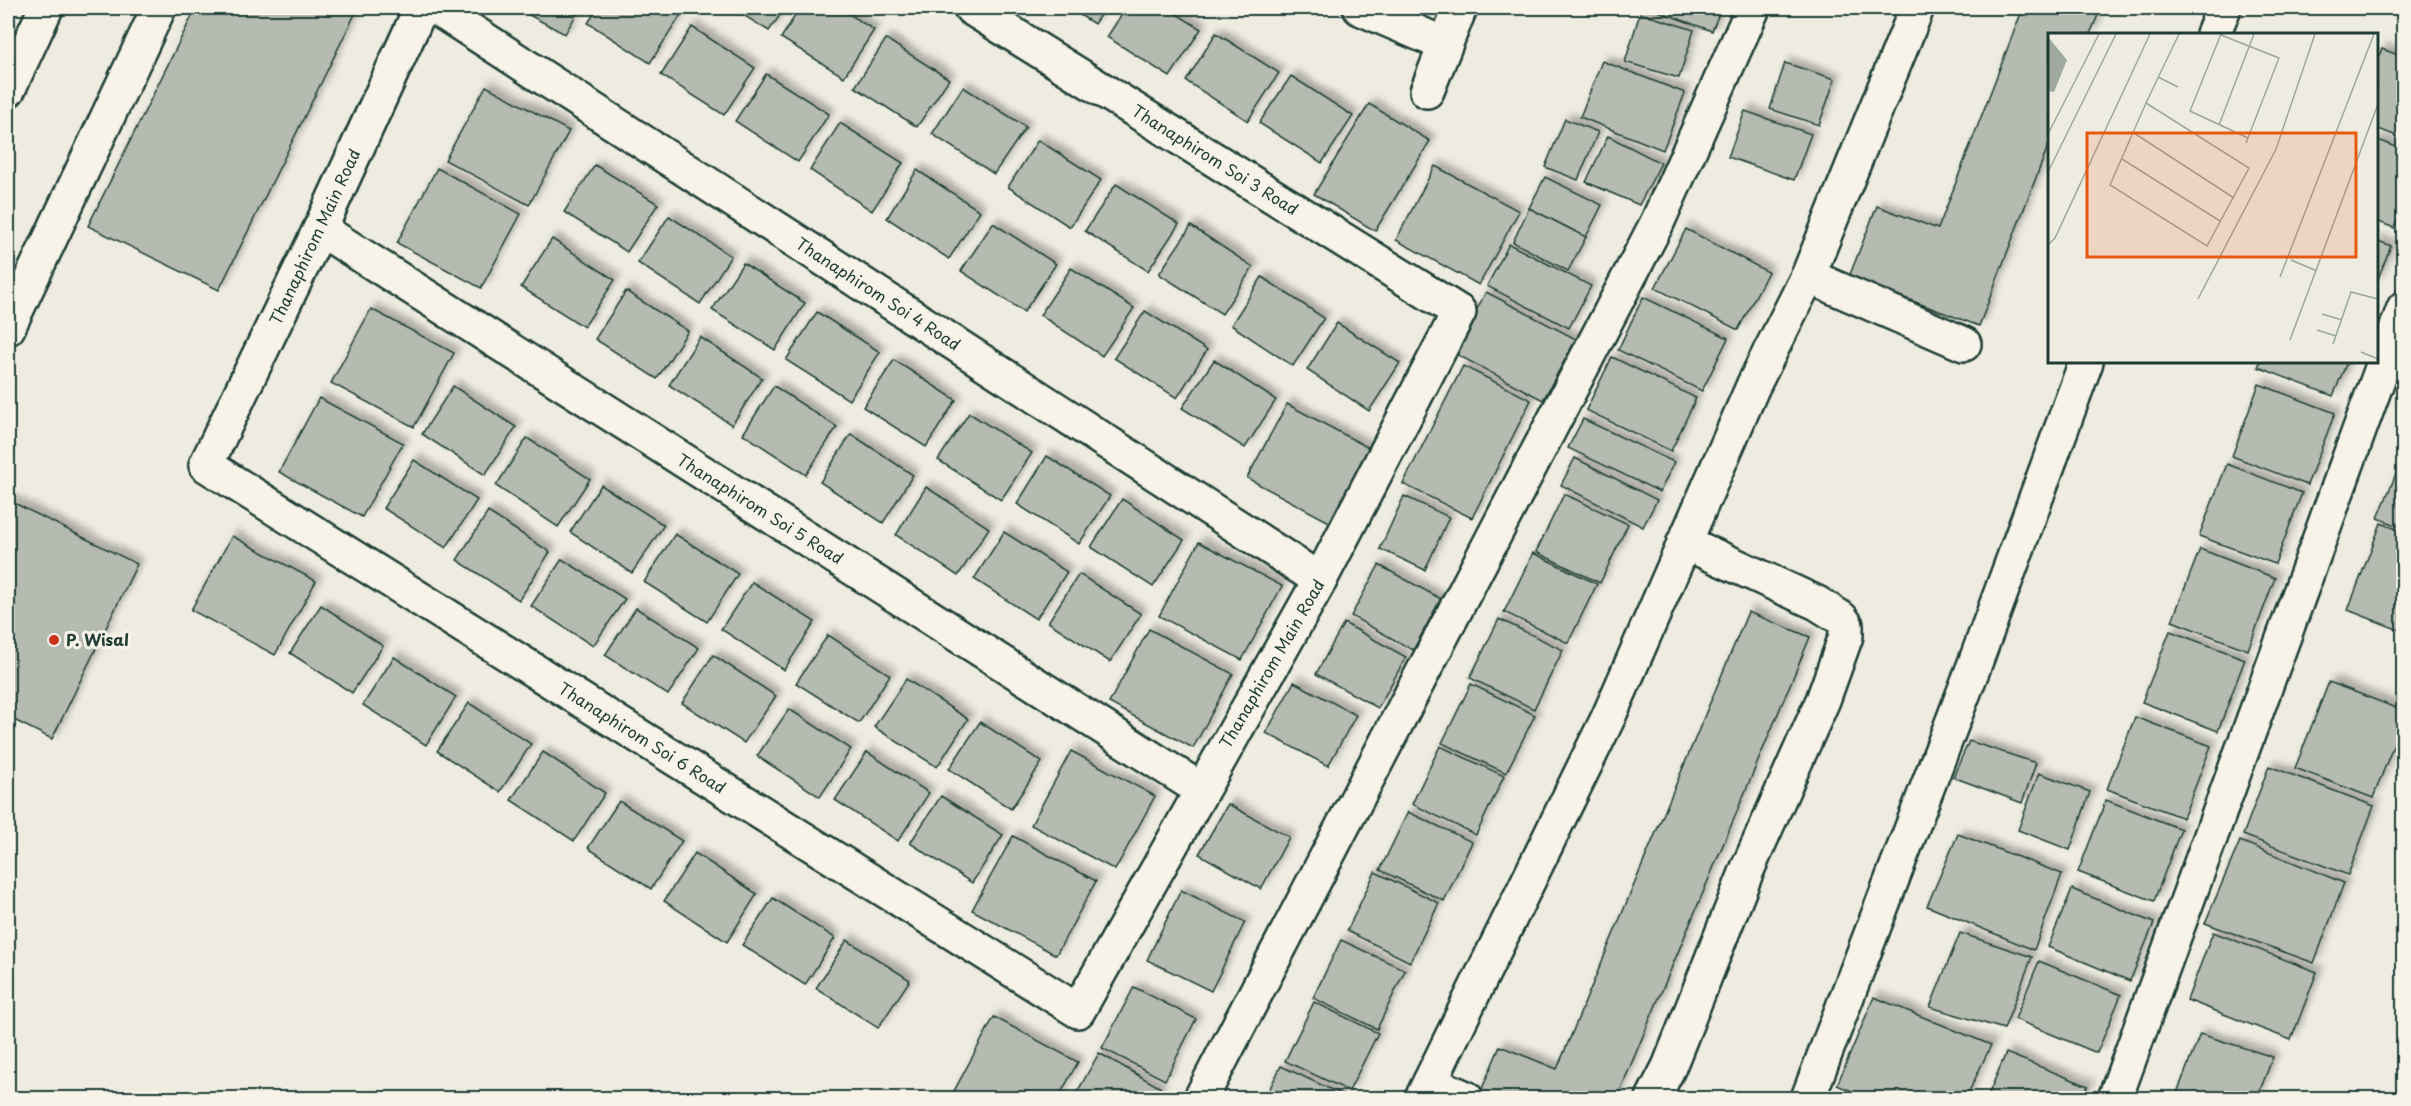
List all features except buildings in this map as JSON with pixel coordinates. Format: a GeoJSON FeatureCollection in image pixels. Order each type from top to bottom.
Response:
{"type":"FeatureCollection","features":[{"type":"Feature","properties":{"kind":"street"},"geometry":{"type":"LineString","coordinates":[[8,90],[46,8]]}},
{"type":"Feature","properties":{"kind":"street"},"geometry":{"type":"LineString","coordinates":[[8,328],[159,8]]}},
{"type":"Feature","properties":{"kind":"street","name":"Thanaphirom Main Road"},"geometry":{"type":"LineString","coordinates":[[206,465],[320,229],[421,8]]}},
{"type":"Feature","properties":{"kind":"street","name":"Thanaphirom Soi 4 Road"},"geometry":{"type":"LineString","coordinates":[[436,8],[1320,580]]}},
{"type":"Feature","properties":{"kind":"street","name":"Thanaphirom Soi 3 Road"},"geometry":{"type":"LineString","coordinates":[[971,8],[1459,312]]}},
{"type":"Feature","properties":{"kind":"street"},"geometry":{"type":"LineString","coordinates":[[1360,8],[1444,44]]}},
{"type":"Feature","properties":{"kind":"street"},"geometry":{"type":"LineString","coordinates":[[1427,91],[1460,8]]}},
{"type":"Feature","properties":{"kind":"street"},"geometry":{"type":"LineString","coordinates":[[1201,1098],[1657,224],[1753,8]]}},
{"type":"Feature","properties":{"kind":"street"},"geometry":{"type":"LineString","coordinates":[[1466,1098],[1426,1090],[1608,718],[1754,386],[1809,276],[1917,8]]}},
{"type":"Feature","properties":{"kind":"street"},"geometry":{"type":"LineString","coordinates":[[2213,33],[2224,8]]}},
{"type":"Feature","properties":{"kind":"street","name":"Thanaphirom Soi 5 Road"},"geometry":{"type":"LineString","coordinates":[[320,229],[1200,789]]}},
{"type":"Feature","properties":{"kind":"street"},"geometry":{"type":"LineString","coordinates":[[1809,276],[1964,344]]}},
{"type":"Feature","properties":{"kind":"street"},"geometry":{"type":"LineString","coordinates":[[2115,1098],[2403,308]]}},
{"type":"Feature","properties":{"kind":"street","name":"Thanaphirom Main Road"},"geometry":{"type":"LineString","coordinates":[[1078,1011],[1200,789],[1320,580],[1459,312]]}},
{"type":"Feature","properties":{"kind":"street"},"geometry":{"type":"LineString","coordinates":[[1808,1098],[1974,666],[2086,363]]}},
{"type":"Feature","properties":{"kind":"street","name":"Thanaphirom Soi 6 Road"},"geometry":{"type":"LineString","coordinates":[[206,465],[1078,1011]]}},
{"type":"Feature","properties":{"kind":"street"},"geometry":{"type":"LineString","coordinates":[[1653,1098],[1669,1067],[1748,868],[1823,700],[1846,636],[1846,625],[1841,618],[1817,603],[1684,542]]}},
{"type":"Feature","properties":{"kind":"place","name":"P. Wisal"},"geometry":{"type":"Point","coordinates":[54,640]}}]}
